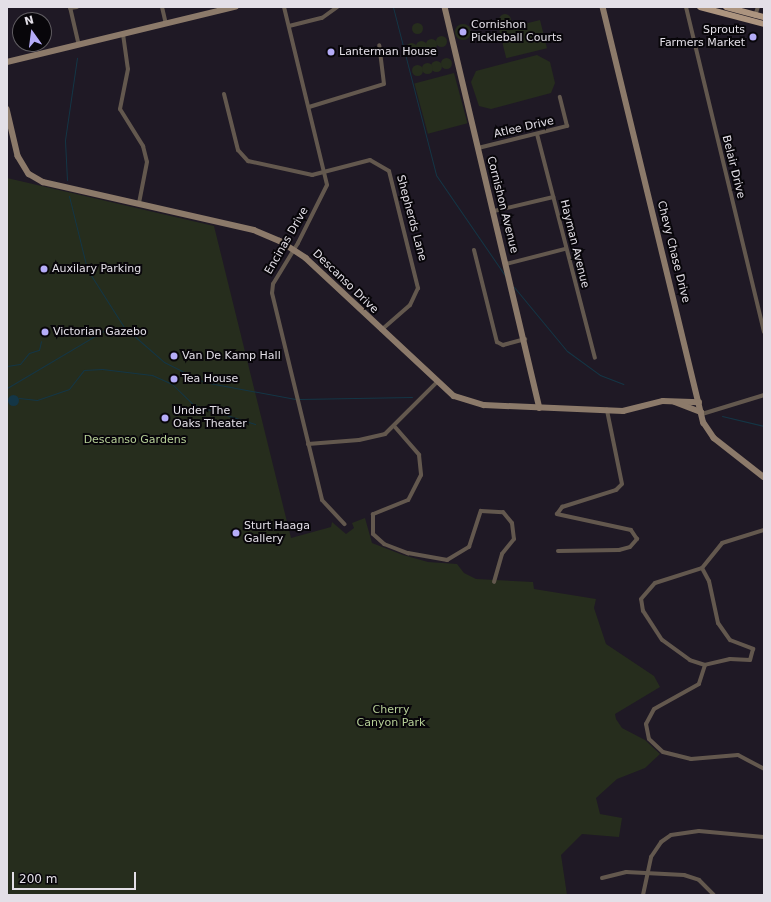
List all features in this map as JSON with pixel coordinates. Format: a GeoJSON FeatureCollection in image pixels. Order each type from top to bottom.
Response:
{"type":"FeatureCollection","features":[{"type":"Feature","properties":{"kind":"main road"},"geometry":{"type":"LineString","coordinates":[[700,7],[755,18],[764,17]]}},
{"type":"Feature","properties":{"kind":"main road"},"geometry":{"type":"LineString","coordinates":[[726,7],[755,18],[764,24]]}},
{"type":"Feature","properties":{"kind":"street"},"geometry":{"type":"LineString","coordinates":[[77,7],[70,8],[79,45]]}},
{"type":"Feature","properties":{"kind":"street"},"geometry":{"type":"LineString","coordinates":[[162,7],[166,24]]}},
{"type":"Feature","properties":{"kind":"street"},"geometry":{"type":"LineString","coordinates":[[7,62],[235,7]]}},
{"type":"Feature","properties":{"kind":"street","name":"Encinas Drive"},"geometry":{"type":"LineString","coordinates":[[284,7],[309,107],[326,186],[295,250],[273,284],[272,293],[322,500],[344,524]]}},
{"type":"Feature","properties":{"kind":"street"},"geometry":{"type":"LineString","coordinates":[[289,26],[322,18],[337,7]]}},
{"type":"Feature","properties":{"kind":"street","name":"Cornishon Avenue"},"geometry":{"type":"LineString","coordinates":[[445,7],[540,408]]}},
{"type":"Feature","properties":{"kind":"street","name":"Chevy Chase Drive"},"geometry":{"type":"LineString","coordinates":[[603,7],[701,413],[714,438],[764,477]]}},
{"type":"Feature","properties":{"kind":"street","name":"Belair Drive"},"geometry":{"type":"LineString","coordinates":[[686,7],[764,332]]}},
{"type":"Feature","properties":{"kind":"street"},"geometry":{"type":"LineString","coordinates":[[755,18],[758,7]]}},
{"type":"Feature","properties":{"kind":"street"},"geometry":{"type":"LineString","coordinates":[[123,34],[128,69],[120,109],[143,146],[147,162],[139,204]]}},
{"type":"Feature","properties":{"kind":"street"},"geometry":{"type":"LineString","coordinates":[[309,107],[384,84],[386,77],[379,45]]}},
{"type":"Feature","properties":{"kind":"street","name":"Shepherds Lane"},"geometry":{"type":"LineString","coordinates":[[224,94],[243,158],[312,175],[370,160],[384,165],[393,181],[418,288],[410,305],[381,331]]}},
{"type":"Feature","properties":{"kind":"street","name":"Atlee Drive"},"geometry":{"type":"LineString","coordinates":[[478,148],[567,126],[560,97]]}},
{"type":"Feature","properties":{"kind":"street","name":"Descanso Drive"},"geometry":{"type":"LineString","coordinates":[[7,109],[9,128],[21,164],[35,178],[139,204],[254,230],[295,250],[436,383],[467,402],[540,408],[628,410],[675,402],[698,402]]}},
{"type":"Feature","properties":{"kind":"street","name":"Hayman Avenue"},"geometry":{"type":"LineString","coordinates":[[537,134],[565,249],[595,358]]}},
{"type":"Feature","properties":{"kind":"street"},"geometry":{"type":"LineString","coordinates":[[494,211],[553,197]]}},
{"type":"Feature","properties":{"kind":"street"},"geometry":{"type":"LineString","coordinates":[[506,264],[565,249]]}},
{"type":"Feature","properties":{"kind":"street"},"geometry":{"type":"LineString","coordinates":[[474,250],[497,342],[503,345],[525,340]]}},
{"type":"Feature","properties":{"kind":"street"},"geometry":{"type":"LineString","coordinates":[[308,444],[374,438],[395,427],[436,383]]}},
{"type":"Feature","properties":{"kind":"street"},"geometry":{"type":"LineString","coordinates":[[675,402],[701,413],[764,395]]}},
{"type":"Feature","properties":{"kind":"street"},"geometry":{"type":"LineString","coordinates":[[558,551],[619,550],[630,547],[637,538],[631,530],[557,514],[562,507],[616,490],[622,484],[607,410]]}},
{"type":"Feature","properties":{"kind":"street"},"geometry":{"type":"LineString","coordinates":[[395,427],[419,455],[421,475],[408,500],[373,514],[373,534],[384,544],[408,553],[447,560],[469,546],[481,511],[503,512],[512,523],[514,539],[502,554],[494,582]]}},
{"type":"Feature","properties":{"kind":"street"},"geometry":{"type":"LineString","coordinates":[[702,568],[708,576],[721,628],[730,640],[750,646],[754,653],[746,663],[730,659],[705,666],[671,649],[662,640],[643,611],[641,599],[655,583],[702,568],[722,543],[764,530]]}},
{"type":"Feature","properties":{"kind":"street"},"geometry":{"type":"LineString","coordinates":[[705,666],[699,684],[654,709],[646,724],[649,739],[663,752],[691,759],[738,755],[764,769]]}},
{"type":"Feature","properties":{"kind":"street"},"geometry":{"type":"LineString","coordinates":[[643,895],[655,849],[671,835],[699,831],[764,837]]}},
{"type":"Feature","properties":{"kind":"street"},"geometry":{"type":"LineString","coordinates":[[602,878],[618,872],[648,873],[693,878],[706,884],[714,895]]}},
{"type":"Feature","properties":{"kind":"green space"},"geometry":{"type":"Polygon","coordinates":[[[503,14],[507,14],[511,20],[507,26],[503,26],[499,22],[499,18],[503,14]]]}},
{"type":"Feature","properties":{"kind":"green space"},"geometry":{"type":"Polygon","coordinates":[[[540,20],[547,48],[506,58],[499,30],[540,20]]]}},
{"type":"Feature","properties":{"kind":"green space"},"geometry":{"type":"Polygon","coordinates":[[[415,23],[419,23],[421,24],[421,32],[415,33],[412,30],[412,26],[415,23]]]}},
{"type":"Feature","properties":{"kind":"green space","name":"Cornishon Pickleball Courts"},"geometry":{"type":"Polygon","coordinates":[[[463,24],[470,29],[471,32],[466,39],[463,40],[456,35],[455,32],[460,25],[463,24]]]}},
{"type":"Feature","properties":{"kind":"green space"},"geometry":{"type":"Polygon","coordinates":[[[441,35],[445,37],[447,41],[445,45],[441,47],[437,45],[435,41],[437,37],[441,35]]]}},
{"type":"Feature","properties":{"kind":"green space"},"geometry":{"type":"Polygon","coordinates":[[[431,38],[435,40],[437,44],[435,48],[431,50],[427,48],[425,44],[427,40],[431,38]]]}},
{"type":"Feature","properties":{"kind":"green space"},"geometry":{"type":"Polygon","coordinates":[[[421,40],[425,42],[427,46],[425,50],[421,52],[417,50],[415,46],[417,42],[421,40]]]}},
{"type":"Feature","properties":{"kind":"green space"},"geometry":{"type":"Polygon","coordinates":[[[411,42],[415,44],[417,48],[415,52],[411,54],[407,52],[405,48],[407,44],[411,42]]]}},
{"type":"Feature","properties":{"kind":"green space"},"geometry":{"type":"Polygon","coordinates":[[[537,55],[550,62],[555,83],[551,93],[491,109],[479,106],[471,82],[476,71],[537,55]]]}},
{"type":"Feature","properties":{"kind":"green space"},"geometry":{"type":"Polygon","coordinates":[[[446,57],[450,59],[452,63],[450,67],[446,69],[442,67],[440,63],[442,59],[446,57]]]}},
{"type":"Feature","properties":{"kind":"green space"},"geometry":{"type":"Polygon","coordinates":[[[436,60],[440,62],[442,66],[440,70],[436,72],[432,70],[430,66],[432,62],[436,60]]]}},
{"type":"Feature","properties":{"kind":"green space"},"geometry":{"type":"Polygon","coordinates":[[[427,62],[431,64],[433,68],[431,72],[427,74],[423,72],[421,68],[423,64],[427,62]]]}},
{"type":"Feature","properties":{"kind":"green space"},"geometry":{"type":"Polygon","coordinates":[[[417,64],[421,66],[423,70],[421,74],[417,76],[413,74],[411,70],[413,66],[417,64]]]}},
{"type":"Feature","properties":{"kind":"green space"},"geometry":{"type":"Polygon","coordinates":[[[454,73],[467,123],[428,134],[414,84],[454,73]]]}},
{"type":"Feature","properties":{"kind":"green space"},"geometry":{"type":"Polygon","coordinates":[[[7,178],[214,226],[291,538],[331,527],[332,522],[346,534],[354,528],[352,523],[365,518],[372,543],[403,555],[428,562],[457,564],[464,573],[476,579],[533,582],[534,589],[596,599],[594,608],[606,644],[654,676],[660,687],[615,714],[616,719],[622,728],[645,740],[660,754],[645,768],[617,779],[596,798],[600,814],[622,818],[619,837],[582,834],[561,855],[567,895],[7,895],[7,178]]]}},
{"type":"Feature","properties":{"kind":"water"},"geometry":{"type":"Polygon","coordinates":[[[11,395],[15,395],[17,396],[17,404],[11,405],[8,402],[8,398],[11,395]]]}},
{"type":"Feature","properties":{"kind":"waterway"},"geometry":{"type":"LineString","coordinates":[[393,7],[436,175],[506,277]]}},
{"type":"Feature","properties":{"kind":"waterway"},"geometry":{"type":"LineString","coordinates":[[67,180],[65,140],[77,58]]}},
{"type":"Feature","properties":{"kind":"waterway"},"geometry":{"type":"LineString","coordinates":[[69,196],[87,269],[124,327],[164,362],[204,382],[295,399]]}},
{"type":"Feature","properties":{"kind":"waterway"},"geometry":{"type":"LineString","coordinates":[[514,287],[567,351],[600,375],[623,384]]}},
{"type":"Feature","properties":{"kind":"waterway"},"geometry":{"type":"LineString","coordinates":[[7,388],[112,326]]}},
{"type":"Feature","properties":{"kind":"waterway"},"geometry":{"type":"LineString","coordinates":[[7,366],[20,364],[29,353],[39,350],[41,341]]}},
{"type":"Feature","properties":{"kind":"waterway"},"geometry":{"type":"LineString","coordinates":[[19,398],[37,400],[69,389],[84,370],[102,369],[152,375],[172,384],[194,405],[255,424]]}},
{"type":"Feature","properties":{"kind":"waterway"},"geometry":{"type":"LineString","coordinates":[[299,399],[412,397]]}},
{"type":"Feature","properties":{"kind":"waterway"},"geometry":{"type":"LineString","coordinates":[[722,416],[764,426]]}},
{"type":"Feature","properties":{"kind":"place","name":"Cornishon Pickleball Courts"},"geometry":{"type":"Point","coordinates":[463,32]}},
{"type":"Feature","properties":{"kind":"place","name":"Sprouts Farmers Market"},"geometry":{"type":"Point","coordinates":[753,37]}},
{"type":"Feature","properties":{"kind":"place","name":"Lanterman House"},"geometry":{"type":"Point","coordinates":[331,52]}},
{"type":"Feature","properties":{"kind":"place","name":"Auxilary Parking"},"geometry":{"type":"Point","coordinates":[44,269]}},
{"type":"Feature","properties":{"kind":"place","name":"Victorian Gazebo"},"geometry":{"type":"Point","coordinates":[45,332]}},
{"type":"Feature","properties":{"kind":"place","name":"Van De Kamp Hall"},"geometry":{"type":"Point","coordinates":[174,356]}},
{"type":"Feature","properties":{"kind":"place","name":"Tea House"},"geometry":{"type":"Point","coordinates":[174,379]}},
{"type":"Feature","properties":{"kind":"place","name":"Under The Oaks Theater"},"geometry":{"type":"Point","coordinates":[165,418]}},
{"type":"Feature","properties":{"kind":"place","name":"Sturt Haaga Gallery"},"geometry":{"type":"Point","coordinates":[236,533]}},
{"type":"Feature","properties":{"kind":"park label","name":"Descanso Gardens"},"geometry":{"type":"Point","coordinates":[135,440]}},
{"type":"Feature","properties":{"kind":"park label","name":"Cherry Canyon Park"},"geometry":{"type":"Point","coordinates":[391,717]}}]}
